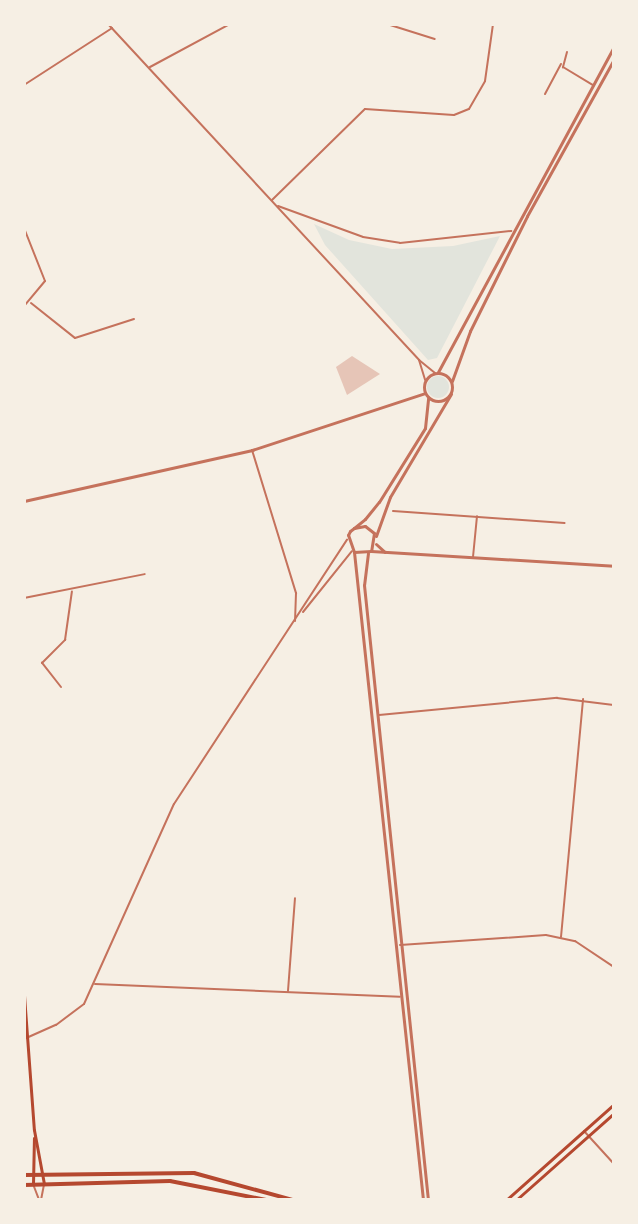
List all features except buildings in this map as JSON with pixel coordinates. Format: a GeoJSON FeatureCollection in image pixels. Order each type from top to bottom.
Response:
{"type":"FeatureCollection","features":[{"type":"Feature","properties":{"kind":"main road"},"geometry":{"type":"LineString","coordinates":[[24,995],[26,1051],[34,1130],[44,1184]]}},
{"type":"Feature","properties":{"kind":"main road"},"geometry":{"type":"LineString","coordinates":[[24,1044],[26,1051]]}},
{"type":"Feature","properties":{"kind":"main road"},"geometry":{"type":"LineString","coordinates":[[506,1200],[614,1104]]}},
{"type":"Feature","properties":{"kind":"main road"},"geometry":{"type":"LineString","coordinates":[[516,1200],[614,1113]]}},
{"type":"Feature","properties":{"kind":"main road"},"geometry":{"type":"LineString","coordinates":[[33,1184],[34,1130]]}},
{"type":"Feature","properties":{"kind":"main road"},"geometry":{"type":"LineString","coordinates":[[550,1161],[555,1166]]}},
{"type":"Feature","properties":{"kind":"main road"},"geometry":{"type":"LineString","coordinates":[[24,1175],[194,1173],[293,1200]]}},
{"type":"Feature","properties":{"kind":"main road"},"geometry":{"type":"LineString","coordinates":[[24,1185],[170,1181],[266,1200]]}},
{"type":"Feature","properties":{"kind":"street"},"geometry":{"type":"LineString","coordinates":[[108,24],[278,205],[419,360],[452,381]]}},
{"type":"Feature","properties":{"kind":"street"},"geometry":{"type":"LineString","coordinates":[[150,67],[230,24]]}},
{"type":"Feature","properties":{"kind":"street"},"geometry":{"type":"LineString","coordinates":[[387,24],[435,39]]}},
{"type":"Feature","properties":{"kind":"street"},"geometry":{"type":"LineString","coordinates":[[272,200],[365,109],[454,116],[469,109],[485,81],[493,24]]}},
{"type":"Feature","properties":{"kind":"street"},"geometry":{"type":"LineString","coordinates":[[24,85],[112,28]]}},
{"type":"Feature","properties":{"kind":"street"},"geometry":{"type":"LineString","coordinates":[[425,380],[437,373],[511,231],[614,46]]}},
{"type":"Feature","properties":{"kind":"street"},"geometry":{"type":"LineString","coordinates":[[546,94],[567,52]]}},
{"type":"Feature","properties":{"kind":"street"},"geometry":{"type":"LineString","coordinates":[[429,1200],[400,945],[379,715],[364,585],[370,552],[376,544],[390,497],[451,394],[452,381],[470,331],[527,216],[614,59]]}},
{"type":"Feature","properties":{"kind":"street"},"geometry":{"type":"LineString","coordinates":[[561,64],[593,85]]}},
{"type":"Feature","properties":{"kind":"street"},"geometry":{"type":"LineString","coordinates":[[278,205],[363,237],[400,243],[511,231]]}},
{"type":"Feature","properties":{"kind":"street"},"geometry":{"type":"LineString","coordinates":[[24,228],[45,281],[31,303],[24,306]]}},
{"type":"Feature","properties":{"kind":"street"},"geometry":{"type":"LineString","coordinates":[[31,303],[75,338],[134,319]]}},
{"type":"Feature","properties":{"kind":"street"},"geometry":{"type":"LineString","coordinates":[[419,360],[425,380],[425,393],[428,397],[438,401],[451,394]]}},
{"type":"Feature","properties":{"kind":"street"},"geometry":{"type":"LineString","coordinates":[[24,501],[252,450],[425,393]]}},
{"type":"Feature","properties":{"kind":"street"},"geometry":{"type":"LineString","coordinates":[[301,614],[354,528],[379,502],[425,428],[428,397]]}},
{"type":"Feature","properties":{"kind":"street"},"geometry":{"type":"LineString","coordinates":[[252,450],[296,593],[295,622]]}},
{"type":"Feature","properties":{"kind":"street"},"geometry":{"type":"LineString","coordinates":[[393,511],[565,522]]}},
{"type":"Feature","properties":{"kind":"street"},"geometry":{"type":"LineString","coordinates":[[473,557],[477,516]]}},
{"type":"Feature","properties":{"kind":"street"},"geometry":{"type":"LineString","coordinates":[[354,528],[365,526],[376,538]]}},
{"type":"Feature","properties":{"kind":"street"},"geometry":{"type":"LineString","coordinates":[[347,540],[353,552],[423,1200]]}},
{"type":"Feature","properties":{"kind":"street"},"geometry":{"type":"LineString","coordinates":[[376,544],[387,553]]}},
{"type":"Feature","properties":{"kind":"street"},"geometry":{"type":"LineString","coordinates":[[353,552],[614,566]]}},
{"type":"Feature","properties":{"kind":"street"},"geometry":{"type":"LineString","coordinates":[[26,1038],[75,1013],[95,984],[174,804],[258,668],[353,552]]}},
{"type":"Feature","properties":{"kind":"street"},"geometry":{"type":"LineString","coordinates":[[24,598],[72,591],[144,574]]}},
{"type":"Feature","properties":{"kind":"street"},"geometry":{"type":"LineString","coordinates":[[60,687],[42,663],[65,640],[72,591]]}},
{"type":"Feature","properties":{"kind":"street"},"geometry":{"type":"LineString","coordinates":[[379,715],[583,699],[614,705]]}},
{"type":"Feature","properties":{"kind":"street"},"geometry":{"type":"LineString","coordinates":[[561,937],[583,699]]}},
{"type":"Feature","properties":{"kind":"street"},"geometry":{"type":"LineString","coordinates":[[287,992],[295,898]]}},
{"type":"Feature","properties":{"kind":"street"},"geometry":{"type":"LineString","coordinates":[[400,945],[528,934],[561,937],[590,948],[614,967]]}},
{"type":"Feature","properties":{"kind":"street"},"geometry":{"type":"LineString","coordinates":[[95,984],[400,997]]}},
{"type":"Feature","properties":{"kind":"street"},"geometry":{"type":"LineString","coordinates":[[584,1131],[614,1164]]}},
{"type":"Feature","properties":{"kind":"street"},"geometry":{"type":"LineString","coordinates":[[33,1184],[40,1200]]}},
{"type":"Feature","properties":{"kind":"street"},"geometry":{"type":"LineString","coordinates":[[40,1200],[44,1184]]}},
{"type":"Feature","properties":{"kind":"shaded area"},"geometry":{"type":"Polygon","coordinates":[[[314,224],[349,240],[392,249],[453,246],[500,236],[437,358],[428,360],[325,245],[314,224]]]}},
{"type":"Feature","properties":{"kind":"shaded area"},"geometry":{"type":"Polygon","coordinates":[[[438,376],[446,379],[449,387],[446,395],[438,398],[430,395],[427,387],[430,379],[438,376]]]}}]}
